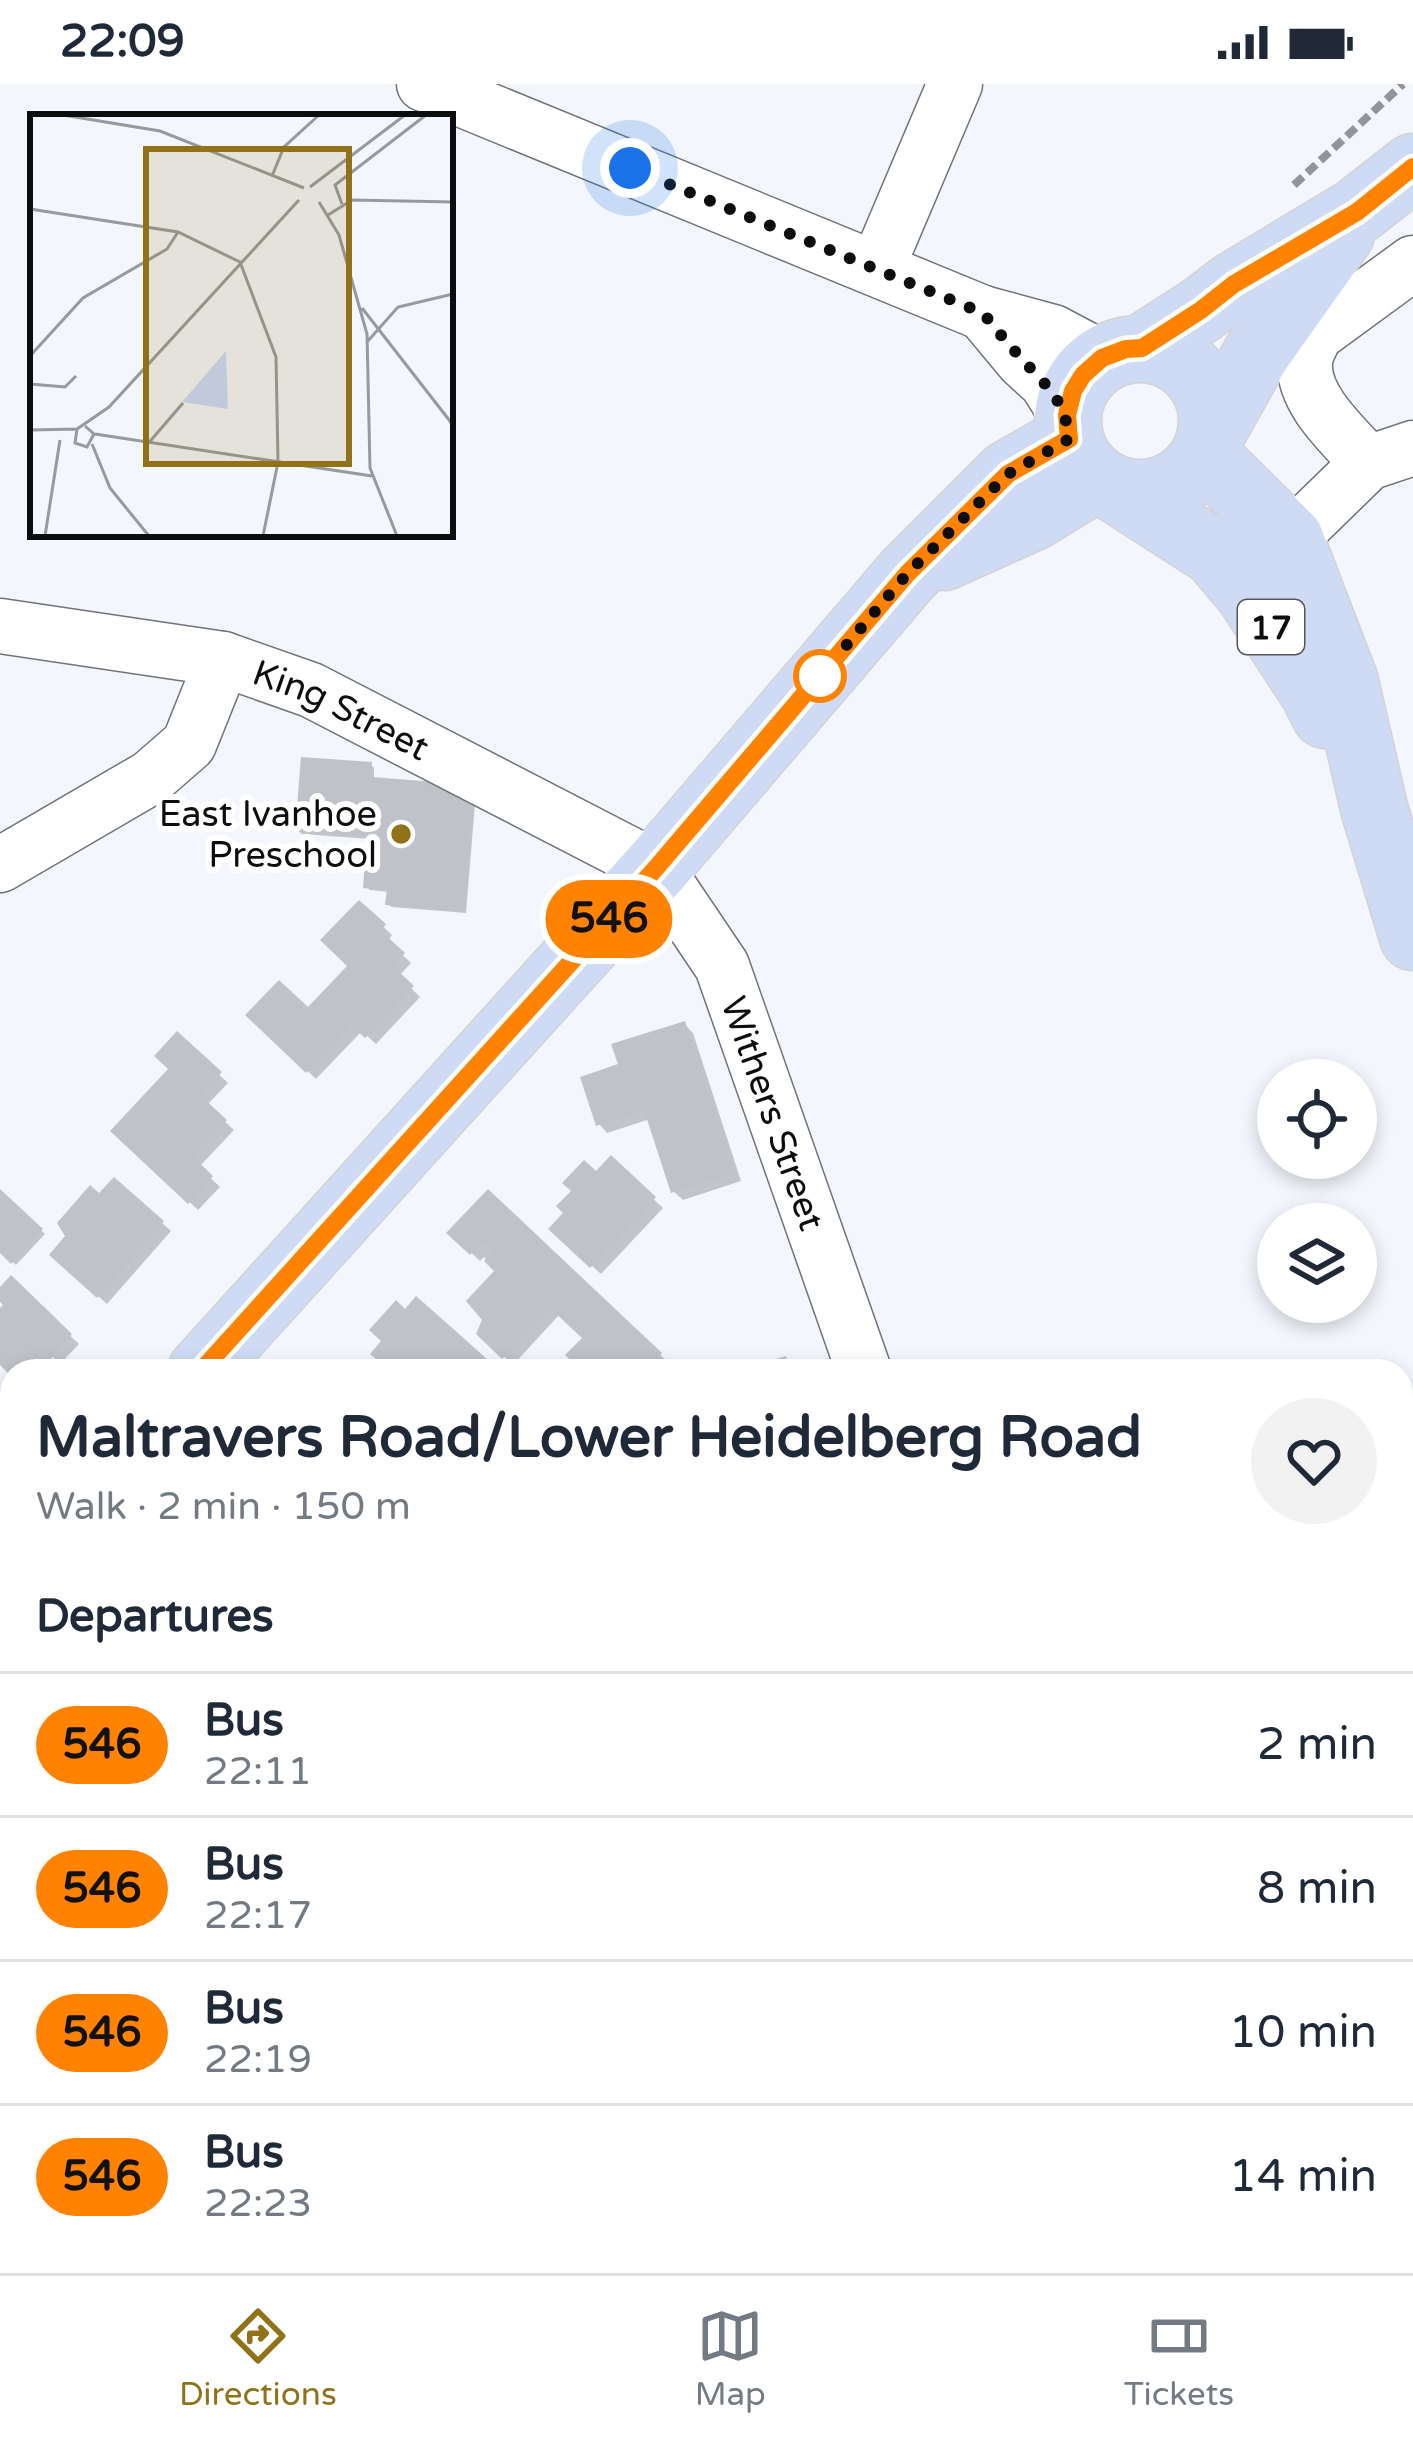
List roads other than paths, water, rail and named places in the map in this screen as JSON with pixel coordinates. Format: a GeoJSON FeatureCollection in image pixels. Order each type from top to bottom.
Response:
{"type":"FeatureCollection","features":[{"type":"Feature","properties":{"kind":"main road"},"geometry":{"type":"LineString","coordinates":[[1357,212],[1256,354],[1189,475],[1167,489],[1142,494],[1087,456],[1073,391],[1083,375],[1201,310],[1234,284],[1357,212],[1413,167]]}},
{"type":"Feature","properties":{"kind":"main road"},"geometry":{"type":"LineString","coordinates":[[1122,353],[1166,353],[1198,376],[1210,399],[1209,443]]}},
{"type":"Feature","properties":{"kind":"main road","name":"17"},"geometry":{"type":"LineString","coordinates":[[1209,443],[1290,538],[1345,682],[1374,808],[1413,937]]}},
{"type":"Feature","properties":{"kind":"main road"},"geometry":{"type":"LineString","coordinates":[[212,1359],[656,868],[907,574],[1035,516],[1087,456]]}},
{"type":"Feature","properties":{"kind":"main road","name":"17"},"geometry":{"type":"LineString","coordinates":[[1087,456],[1215,553],[1248,592],[1314,693],[1374,808]]}},
{"type":"Feature","properties":{"kind":"street"},"geometry":{"type":"LineString","coordinates":[[424,84],[983,313],[1122,353]]}},
{"type":"Feature","properties":{"kind":"street"},"geometry":{"type":"LineString","coordinates":[[877,268],[955,84]]}},
{"type":"Feature","properties":{"kind":"street"},"geometry":{"type":"LineString","coordinates":[[1215,553],[1290,538],[1390,455],[1330,420],[1313,394],[1304,366],[1316,334],[1413,263]]}},
{"type":"Feature","properties":{"kind":"street"},"geometry":{"type":"LineString","coordinates":[[983,313],[1046,382],[1087,456]]}},
{"type":"Feature","properties":{"kind":"street","name":"King Street"},"geometry":{"type":"LineString","coordinates":[[0,626],[223,659],[311,690],[656,868]]}},
{"type":"Feature","properties":{"kind":"street"},"geometry":{"type":"LineString","coordinates":[[0,865],[151,777],[189,744],[223,659]]}},
{"type":"Feature","properties":{"kind":"street","name":"Withers Street"},"geometry":{"type":"LineString","coordinates":[[656,868],[722,966],[860,1359]]}},
{"type":"Feature","properties":{"kind":"place","name":"East Ivanhoe Preschool"},"geometry":{"type":"Point","coordinates":[401,834]}}]}
